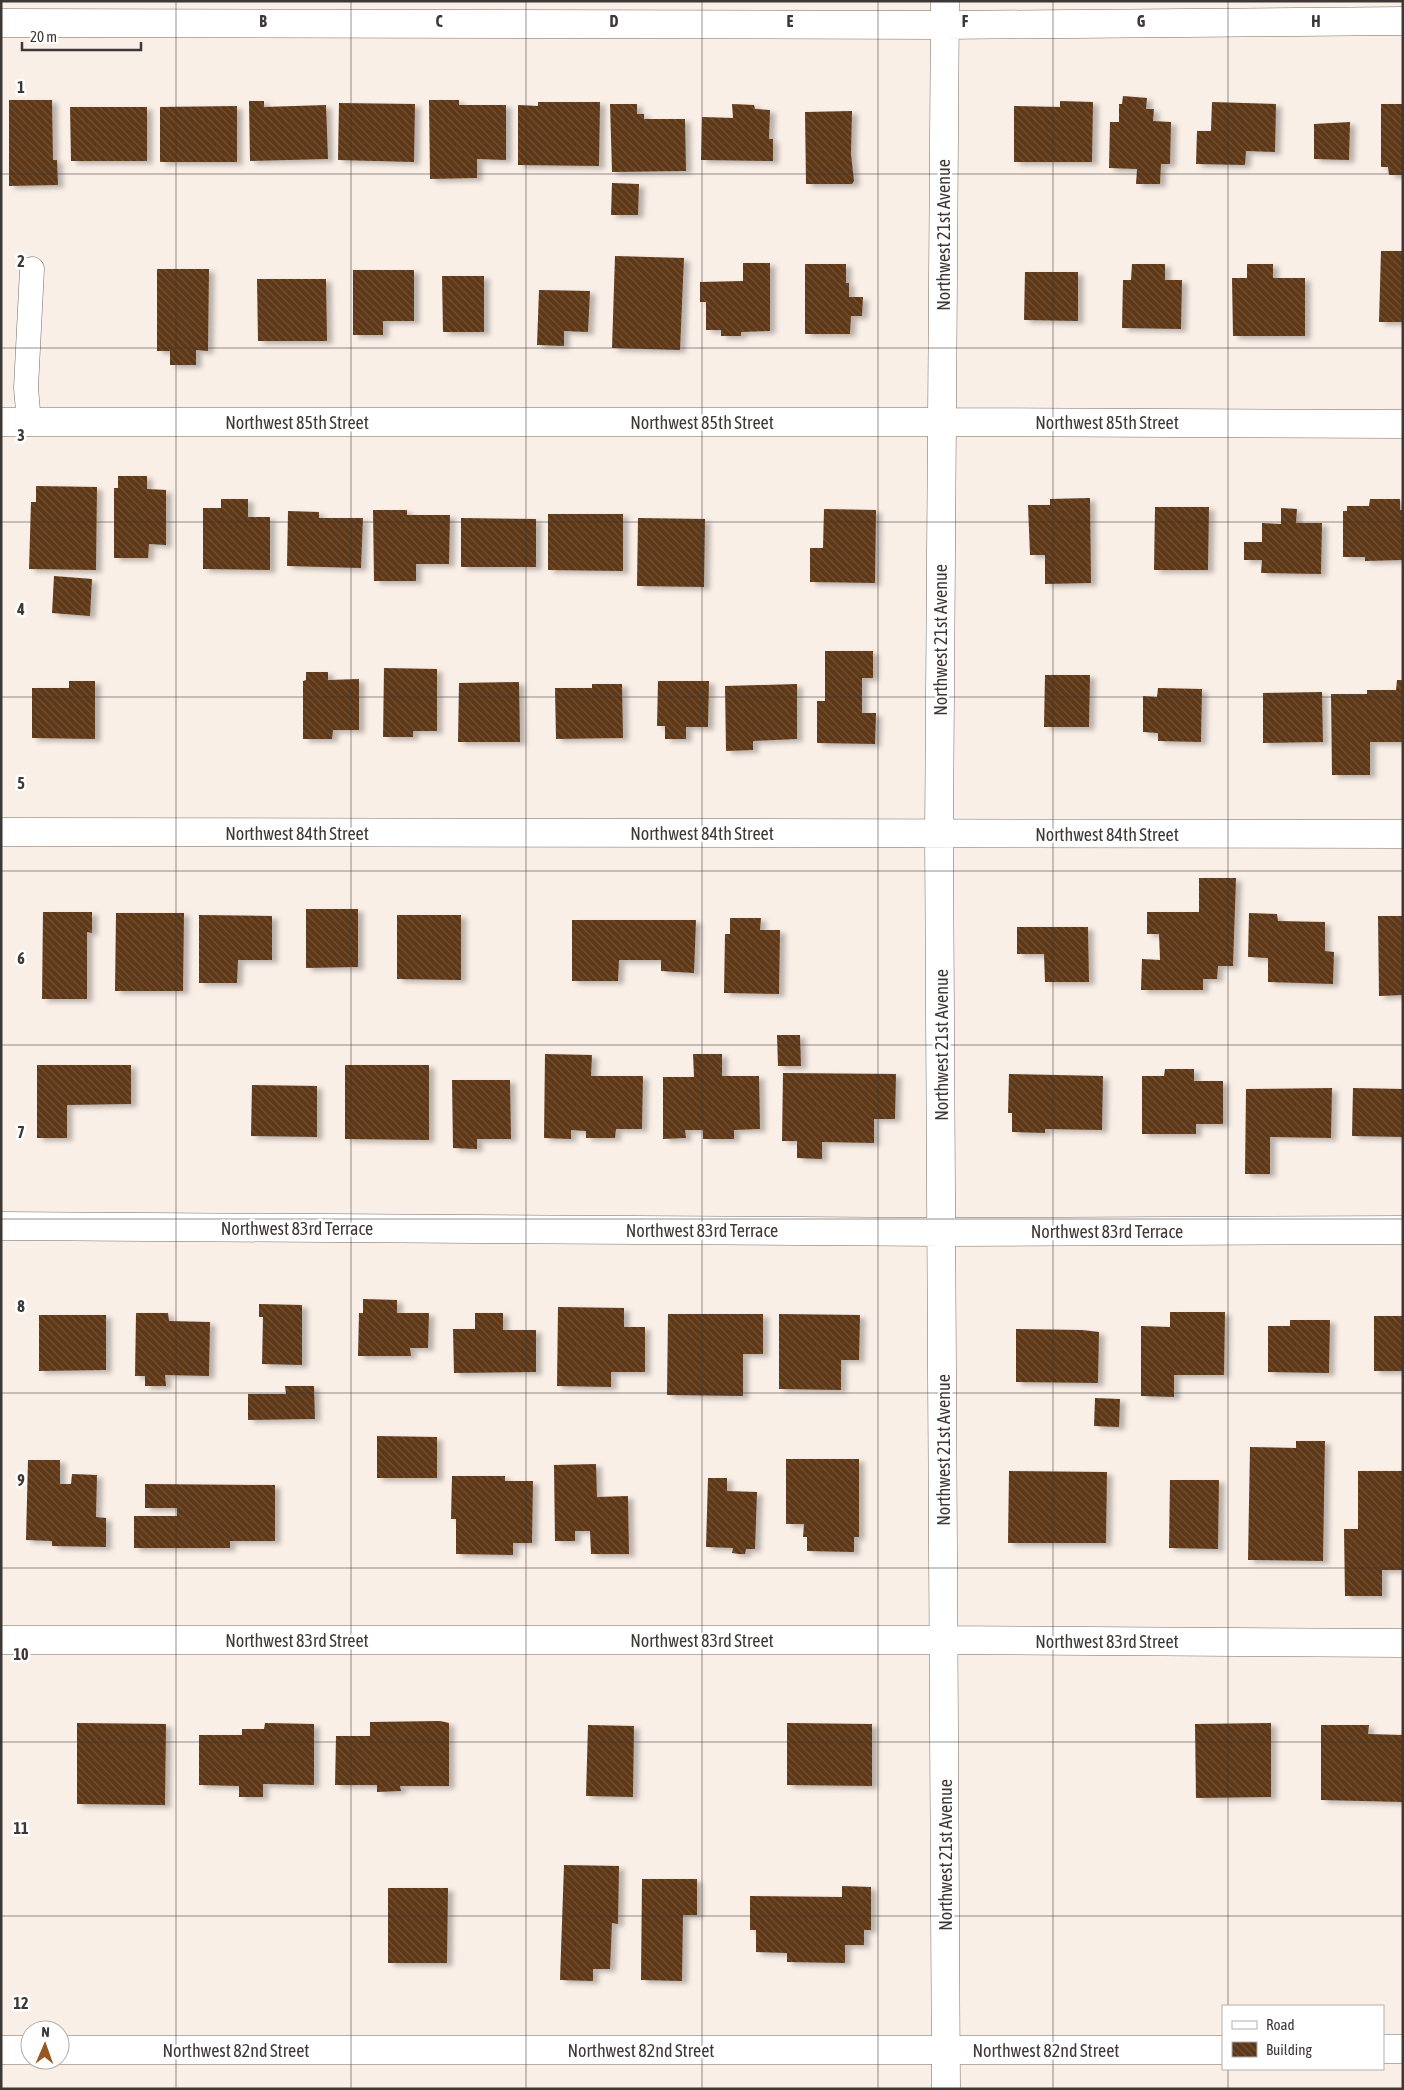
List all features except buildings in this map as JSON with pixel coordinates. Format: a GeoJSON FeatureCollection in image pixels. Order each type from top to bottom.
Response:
{"type":"FeatureCollection","features":[{"type":"Feature","properties":{"kind":"street"},"geometry":{"type":"LineString","coordinates":[[1,23],[945,13],[1403,21]]}},
{"type":"Feature","properties":{"kind":"street","name":"Northwest 21st Avenue"},"geometry":{"type":"LineString","coordinates":[[945,13],[939,834],[946,2089]]}},
{"type":"Feature","properties":{"kind":"street","name":"Northwest 85th Street"},"geometry":{"type":"LineString","coordinates":[[1,422],[1403,424]]}},
{"type":"Feature","properties":{"kind":"street","name":"Northwest 84th Street"},"geometry":{"type":"LineString","coordinates":[[1,832],[1403,834]]}},
{"type":"Feature","properties":{"kind":"street","name":"Northwest 83rd Terrace"},"geometry":{"type":"LineString","coordinates":[[1,1226],[942,1232],[1403,1230]]}},
{"type":"Feature","properties":{"kind":"street","name":"Northwest 83rd Street"},"geometry":{"type":"LineString","coordinates":[[1,1640],[944,1640],[1403,1643]]}},
{"type":"Feature","properties":{"kind":"street"},"geometry":{"type":"LineString","coordinates":[[1,2050],[20,2050]]}},
{"type":"Feature","properties":{"kind":"street","name":"Northwest 82nd Street"},"geometry":{"type":"LineString","coordinates":[[70,2050],[1222,2050]]}},
{"type":"Feature","properties":{"kind":"street"},"geometry":{"type":"LineString","coordinates":[[1384,2050],[1403,2050]]}},
{"type":"Feature","properties":{"kind":"lane"},"geometry":{"type":"LineString","coordinates":[[29,422],[26,388],[32,269]]}}]}
